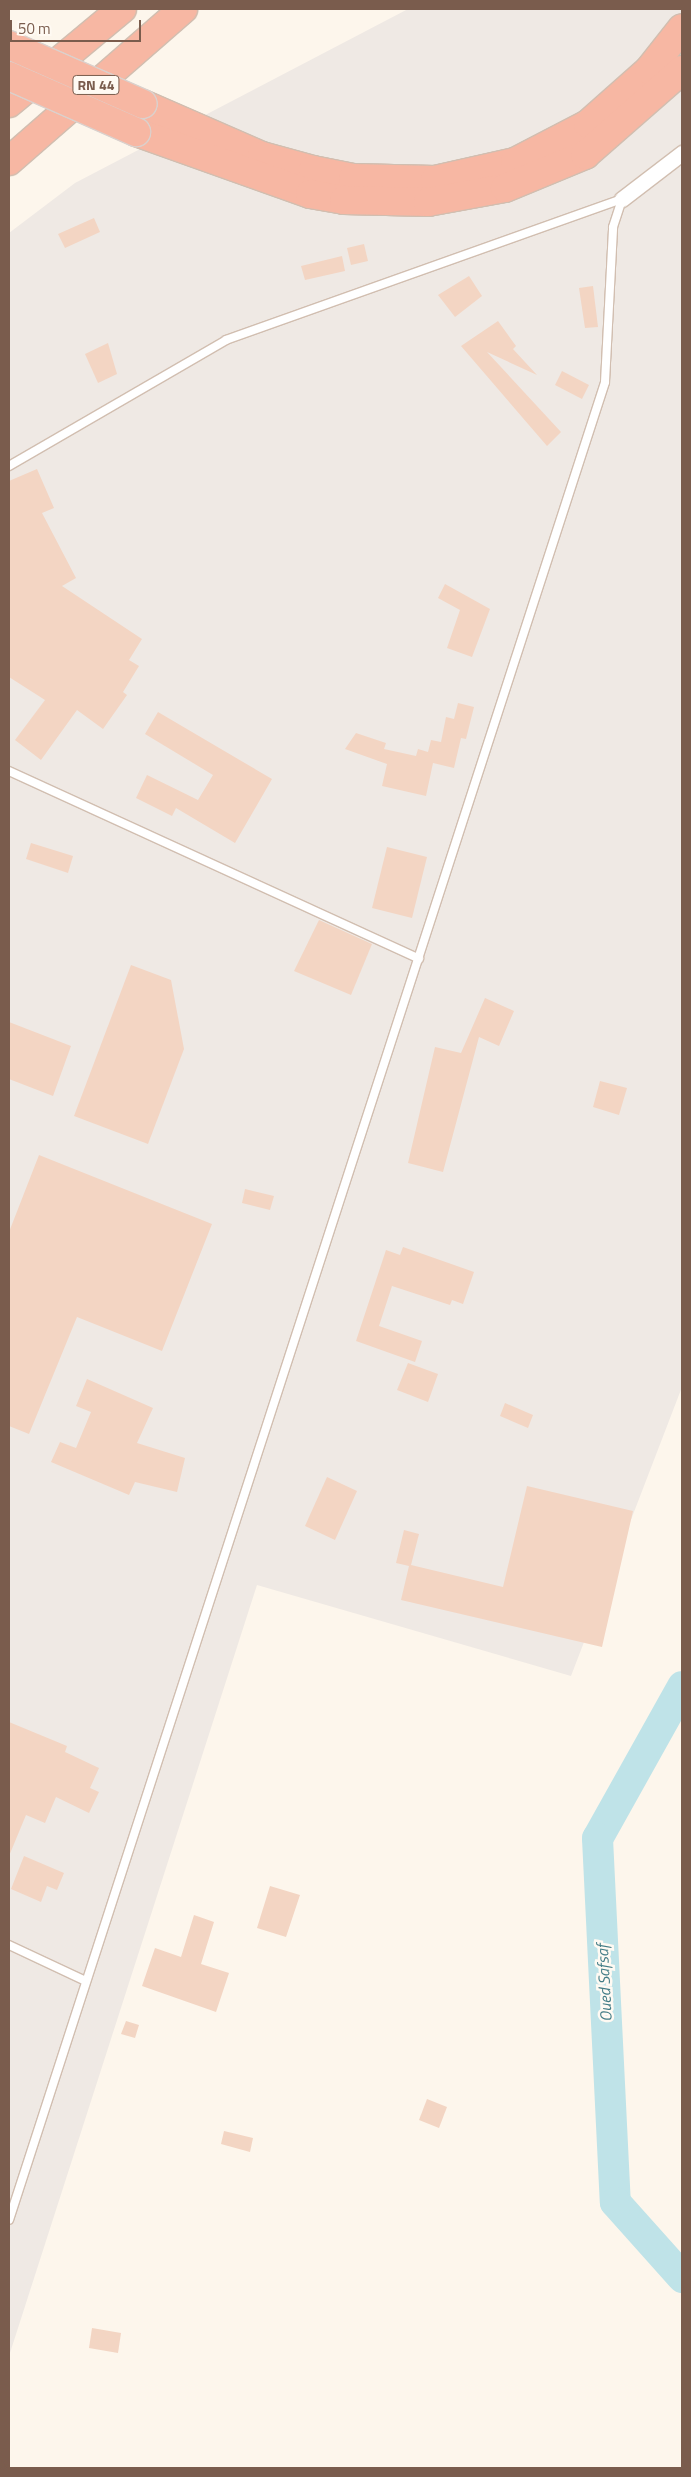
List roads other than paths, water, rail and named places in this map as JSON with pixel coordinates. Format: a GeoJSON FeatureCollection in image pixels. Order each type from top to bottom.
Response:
{"type":"FeatureCollection","features":[{"type":"Feature","properties":{"kind":"highway"},"geometry":{"type":"LineString","coordinates":[[85,39],[102,9]]}},
{"type":"Feature","properties":{"kind":"highway","name":"RN 44"},"geometry":{"type":"LineString","coordinates":[[9,103],[122,9]]}},
{"type":"Feature","properties":{"kind":"highway","name":"RN 44"},"geometry":{"type":"LineString","coordinates":[[9,161],[183,9]]}},
{"type":"Feature","properties":{"kind":"highway"},"geometry":{"type":"LineString","coordinates":[[9,46],[262,156],[313,170],[378,180],[435,180],[515,162],[588,124],[649,70],[682,28]]}},
{"type":"Feature","properties":{"kind":"highway"},"geometry":{"type":"LineString","coordinates":[[9,76],[136,132],[310,194],[344,200],[428,202],[505,188],[585,155],[682,70]]}},
{"type":"Feature","properties":{"kind":"street"},"geometry":{"type":"LineString","coordinates":[[622,199],[682,153]]}},
{"type":"Feature","properties":{"kind":"lane"},"geometry":{"type":"LineString","coordinates":[[9,466],[226,340],[622,199]]}},
{"type":"Feature","properties":{"kind":"lane"},"geometry":{"type":"LineString","coordinates":[[9,2220],[605,382],[613,227],[622,199]]}},
{"type":"Feature","properties":{"kind":"lane"},"geometry":{"type":"LineString","coordinates":[[9,771],[419,959]]}},
{"type":"Feature","properties":{"kind":"lane"},"geometry":{"type":"LineString","coordinates":[[9,1945],[86,1981]]}},
{"type":"Feature","properties":{"kind":"waterway","name":"Oued Safsaf"},"geometry":{"type":"LineString","coordinates":[[682,1686],[597,1838],[615,2202],[682,2277]]}}]}
